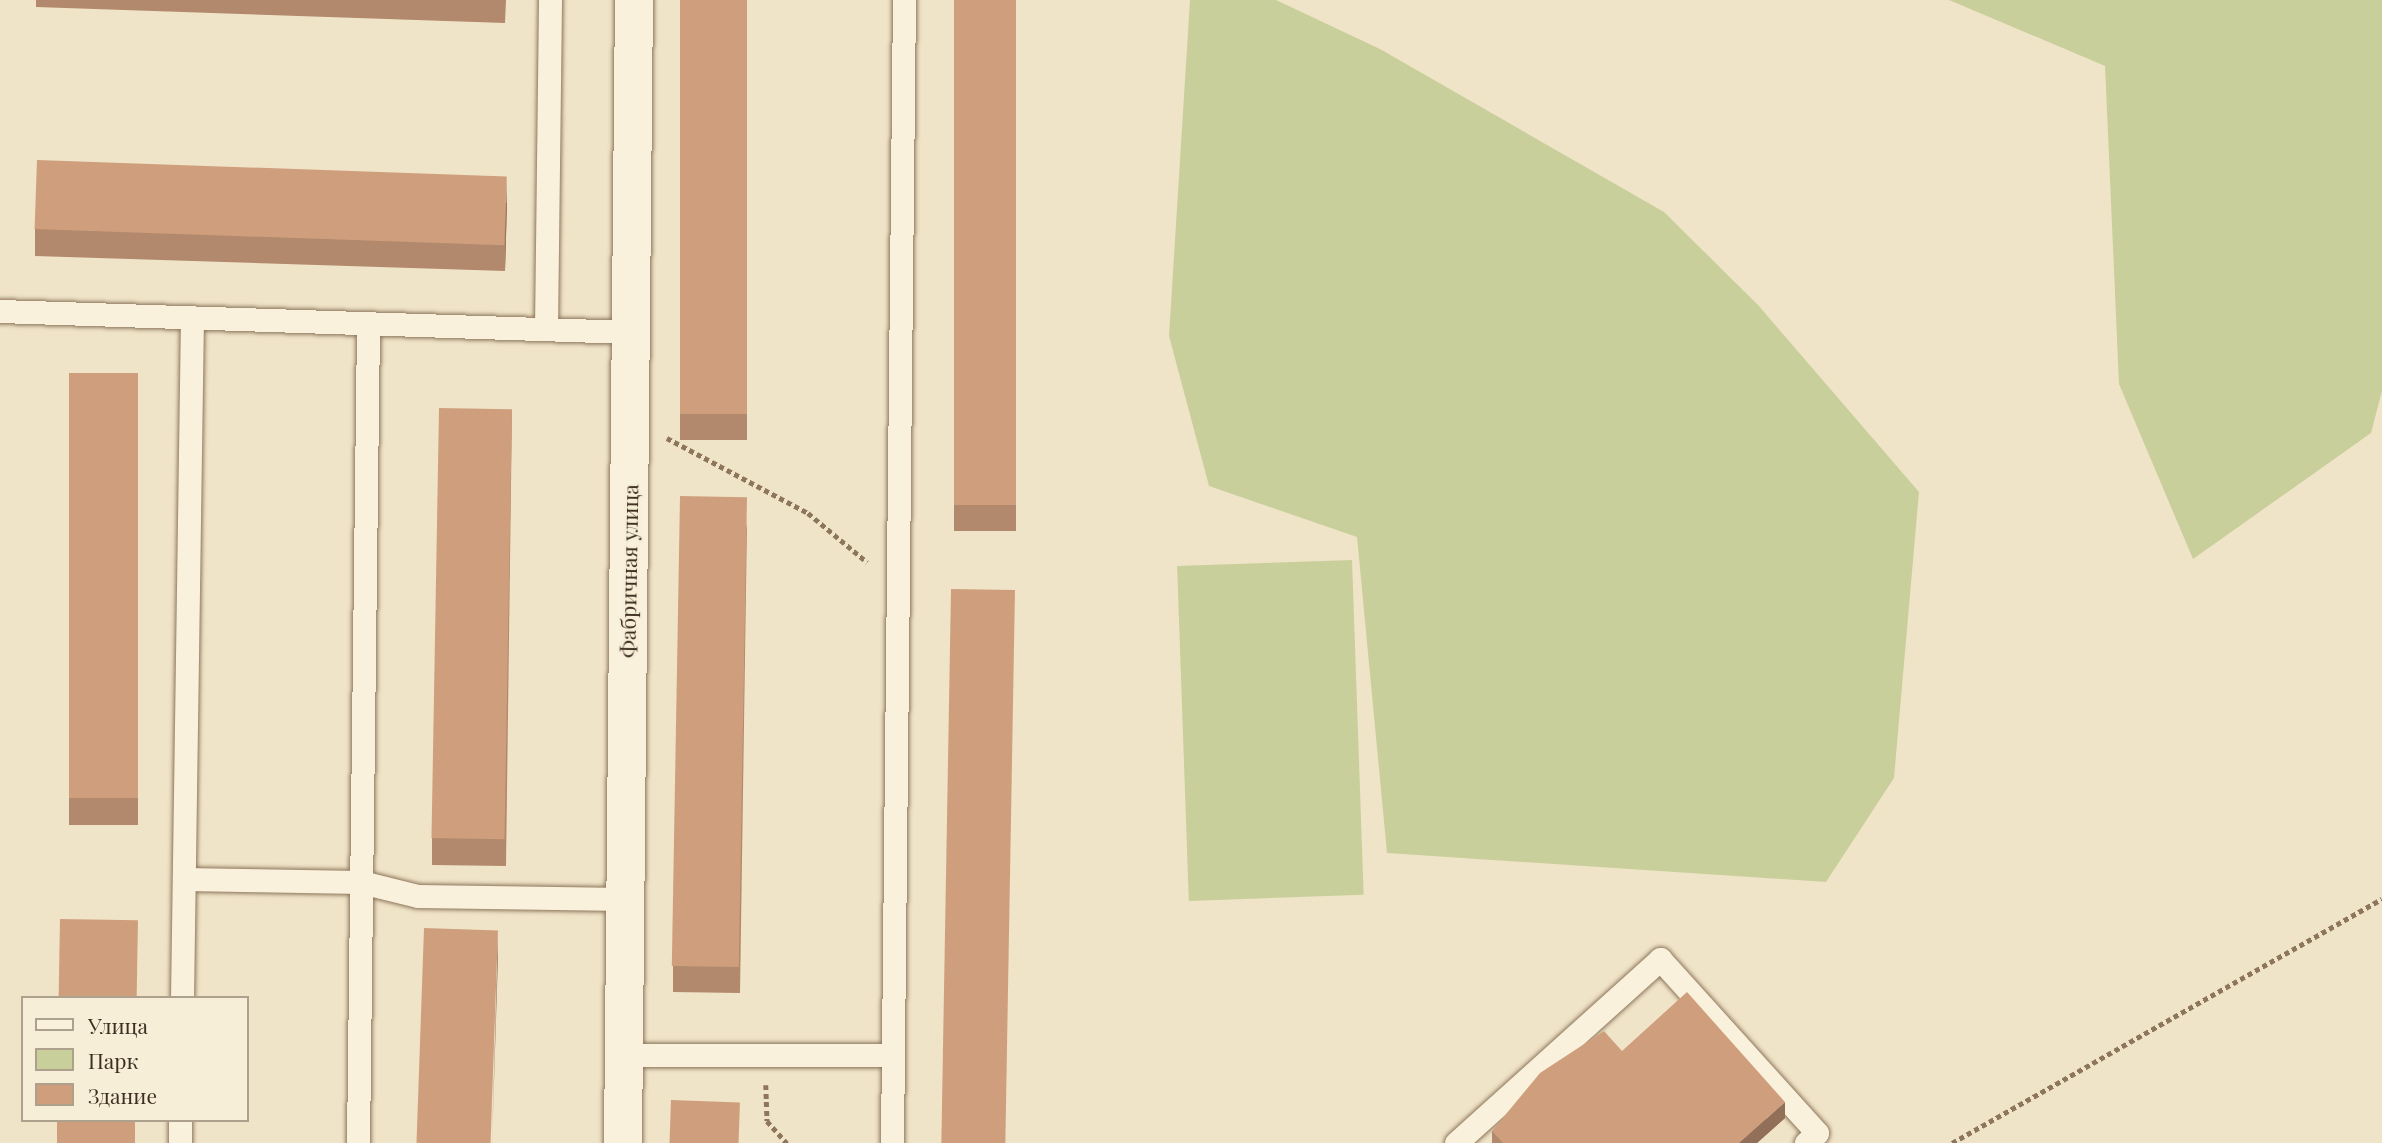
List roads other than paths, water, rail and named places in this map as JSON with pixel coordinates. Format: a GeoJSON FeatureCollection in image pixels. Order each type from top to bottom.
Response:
{"type":"FeatureCollection","features":[{"type":"Feature","properties":{"kind":"street","name":"Фабричная улица"},"geometry":{"type":"LineString","coordinates":[[623,1143],[634,0]]}},
{"type":"Feature","properties":{"kind":"lane"},"geometry":{"type":"LineString","coordinates":[[546,329],[550,0]]}},
{"type":"Feature","properties":{"kind":"lane"},"geometry":{"type":"LineString","coordinates":[[892,1143],[904,0]]}},
{"type":"Feature","properties":{"kind":"lane"},"geometry":{"type":"LineString","coordinates":[[0,311],[631,332]]}},
{"type":"Feature","properties":{"kind":"lane"},"geometry":{"type":"LineString","coordinates":[[182,996],[192,317]]}},
{"type":"Feature","properties":{"kind":"lane"},"geometry":{"type":"LineString","coordinates":[[358,1143],[368,324]]}},
{"type":"Feature","properties":{"kind":"lane"},"geometry":{"type":"LineString","coordinates":[[184,879],[361,882],[418,896],[624,899]]}},
{"type":"Feature","properties":{"kind":"lane"},"geometry":{"type":"LineString","coordinates":[[1456,1143],[1660,959],[1817,1133],[1806,1143]]}},
{"type":"Feature","properties":{"kind":"lane"},"geometry":{"type":"LineString","coordinates":[[623,1055],[892,1055]]}},
{"type":"Feature","properties":{"kind":"lane"},"geometry":{"type":"LineString","coordinates":[[180,1122],[180,1143]]}}]}
